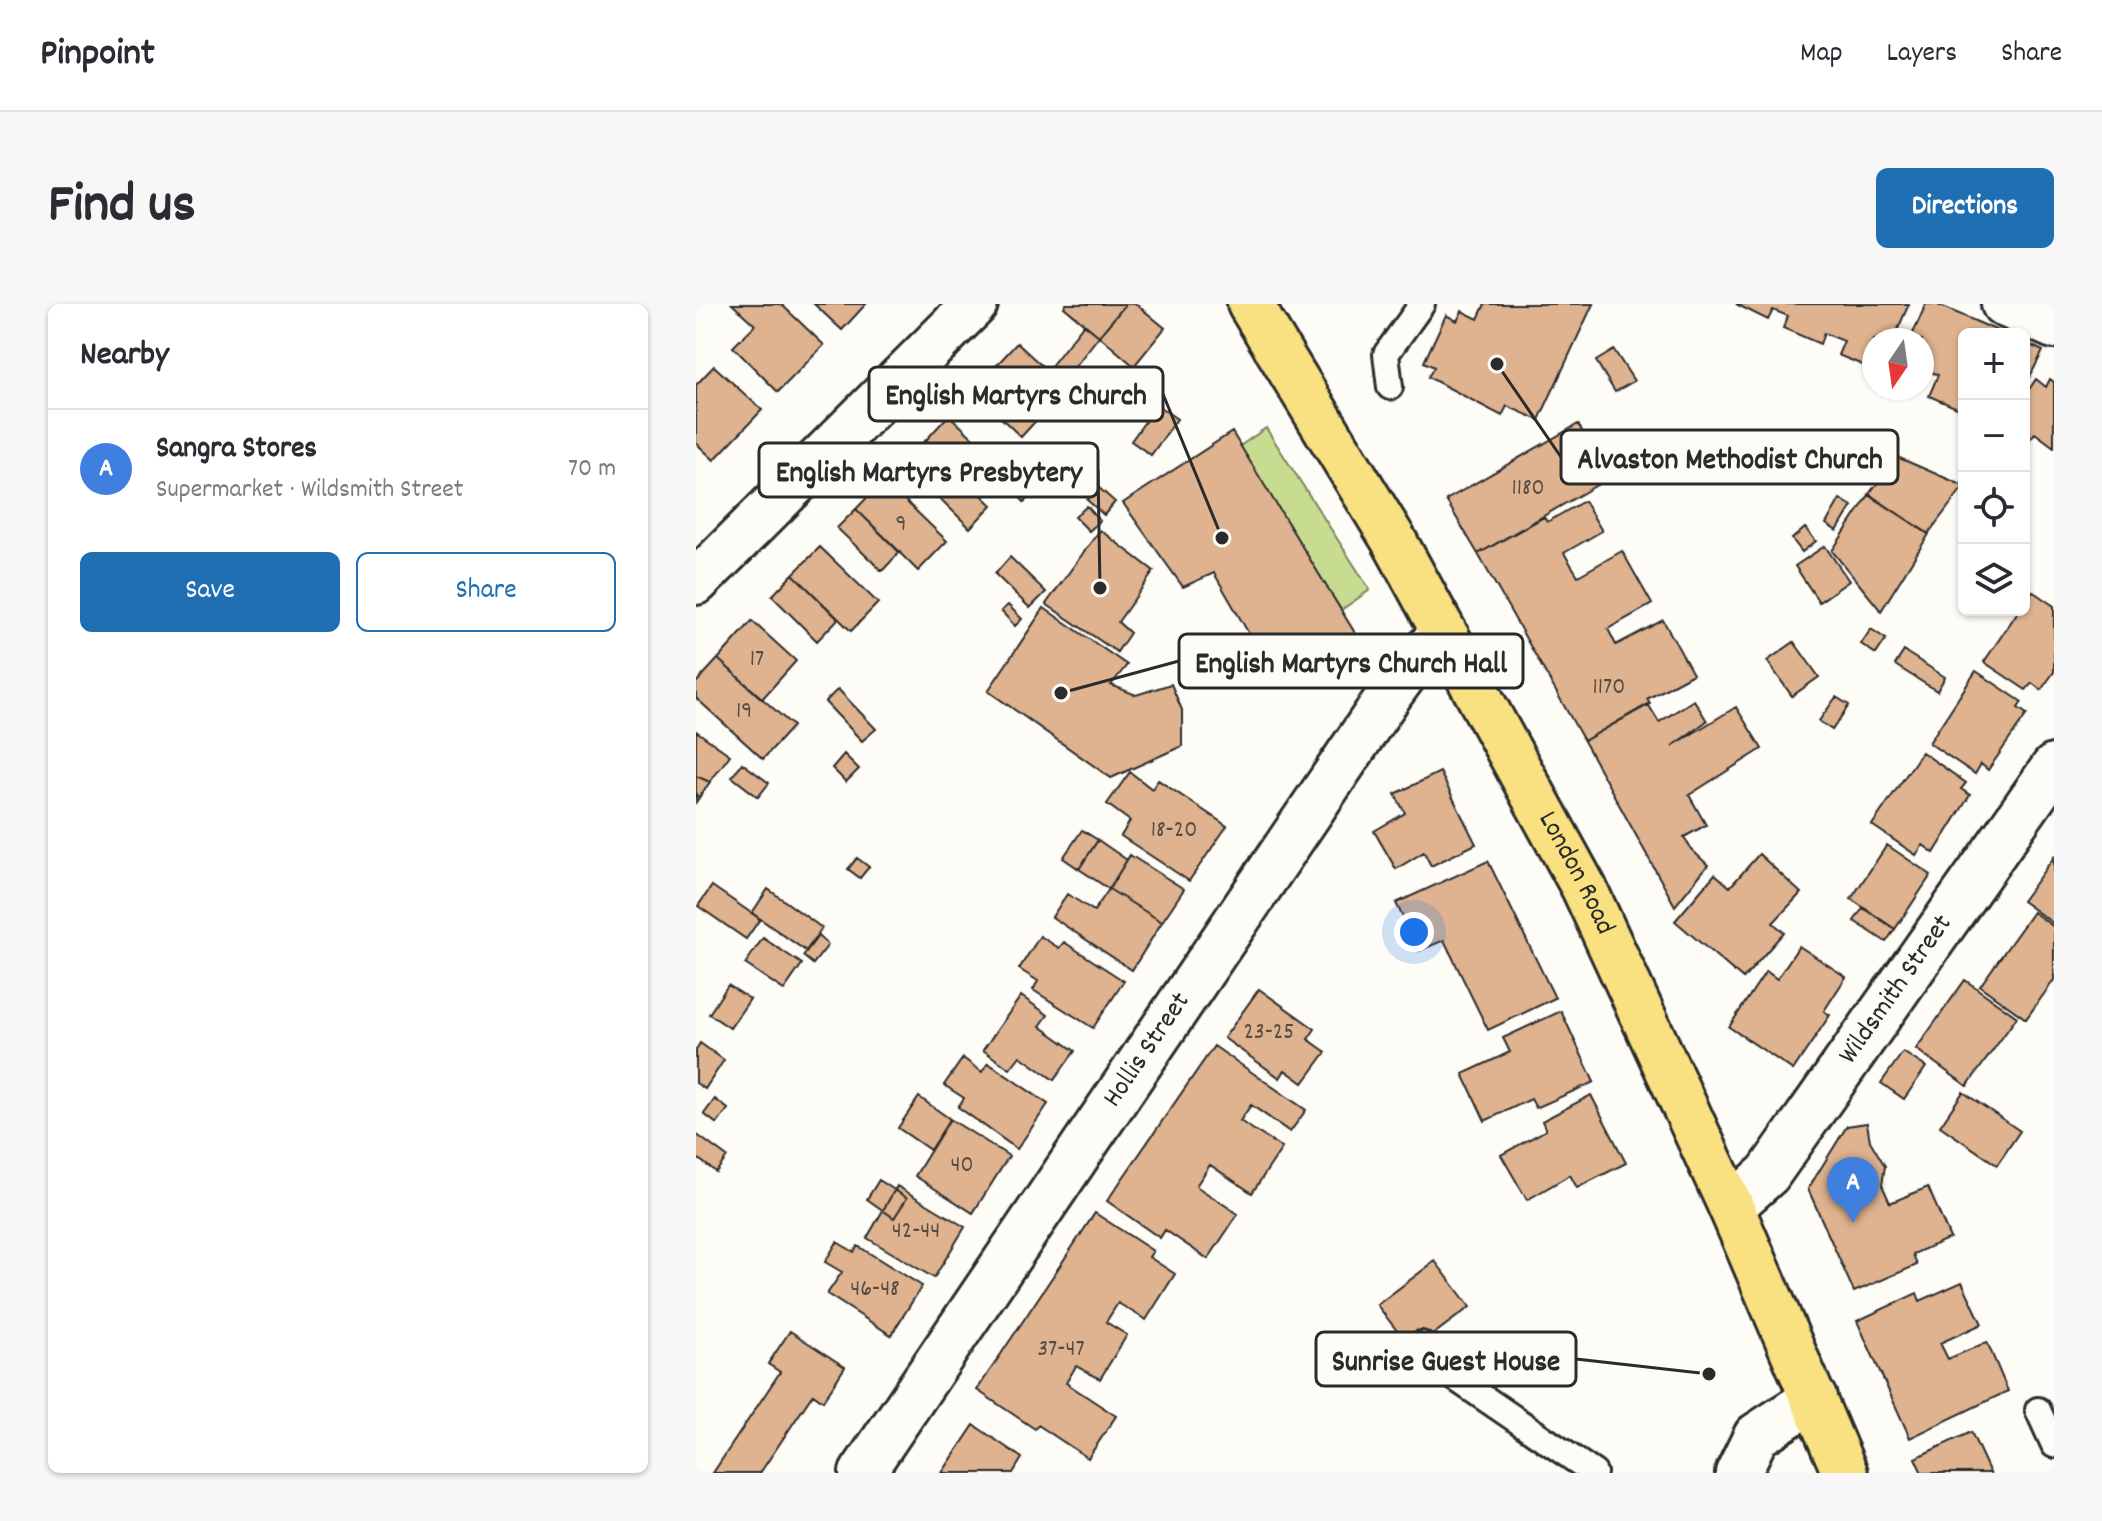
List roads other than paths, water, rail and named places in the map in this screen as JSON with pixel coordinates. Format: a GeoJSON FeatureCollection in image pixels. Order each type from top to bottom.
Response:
{"type":"FeatureCollection","features":[{"type":"Feature","properties":{"kind":"main road","name":"London Road"},"geometry":{"type":"LineString","coordinates":[[1250,304],[1393,539],[1584,888],[1731,1207],[1845,1473]]}},
{"type":"Feature","properties":{"kind":"street"},"geometry":{"type":"LineString","coordinates":[[696,582],[975,304]]}},
{"type":"Feature","properties":{"kind":"street","name":"Hollis Street"},"geometry":{"type":"LineString","coordinates":[[862,1473],[1383,702],[1414,661],[1443,635]]}},
{"type":"Feature","properties":{"kind":"street","name":"Wildsmith Street"},"geometry":{"type":"LineString","coordinates":[[1731,1207],[1768,1174],[2054,767]]}},
{"type":"Feature","properties":{"kind":"street"},"geometry":{"type":"LineString","coordinates":[[1738,1473],[1756,1436],[1814,1398]]}},
{"type":"Feature","properties":{"kind":"lane"},"geometry":{"type":"LineString","coordinates":[[1390,387],[1386,354],[1422,304]]}},
{"type":"Feature","properties":{"kind":"lane"},"geometry":{"type":"LineString","coordinates":[[1421,1344],[1439,1367],[1594,1473]]}},
{"type":"Feature","properties":{"kind":"lane"},"geometry":{"type":"LineString","coordinates":[[2038,1410],[2054,1445]]}},
{"type":"Feature","properties":{"kind":"place","name":"Alvaston Methodist Church"},"geometry":{"type":"Point","coordinates":[1497,364]}},
{"type":"Feature","properties":{"kind":"place","name":"English Martyrs Church"},"geometry":{"type":"Point","coordinates":[1222,538]}},
{"type":"Feature","properties":{"kind":"place","name":"English Martyrs Presbytery"},"geometry":{"type":"Point","coordinates":[1100,588]}},
{"type":"Feature","properties":{"kind":"place","name":"English Martyrs Church Hall"},"geometry":{"type":"Point","coordinates":[1061,693]}},
{"type":"Feature","properties":{"kind":"place","name":"Sangra Stores"},"geometry":{"type":"Point","coordinates":[1853,1223]}},
{"type":"Feature","properties":{"kind":"place","name":"Sunrise Guest House"},"geometry":{"type":"Point","coordinates":[1709,1374]}}]}
